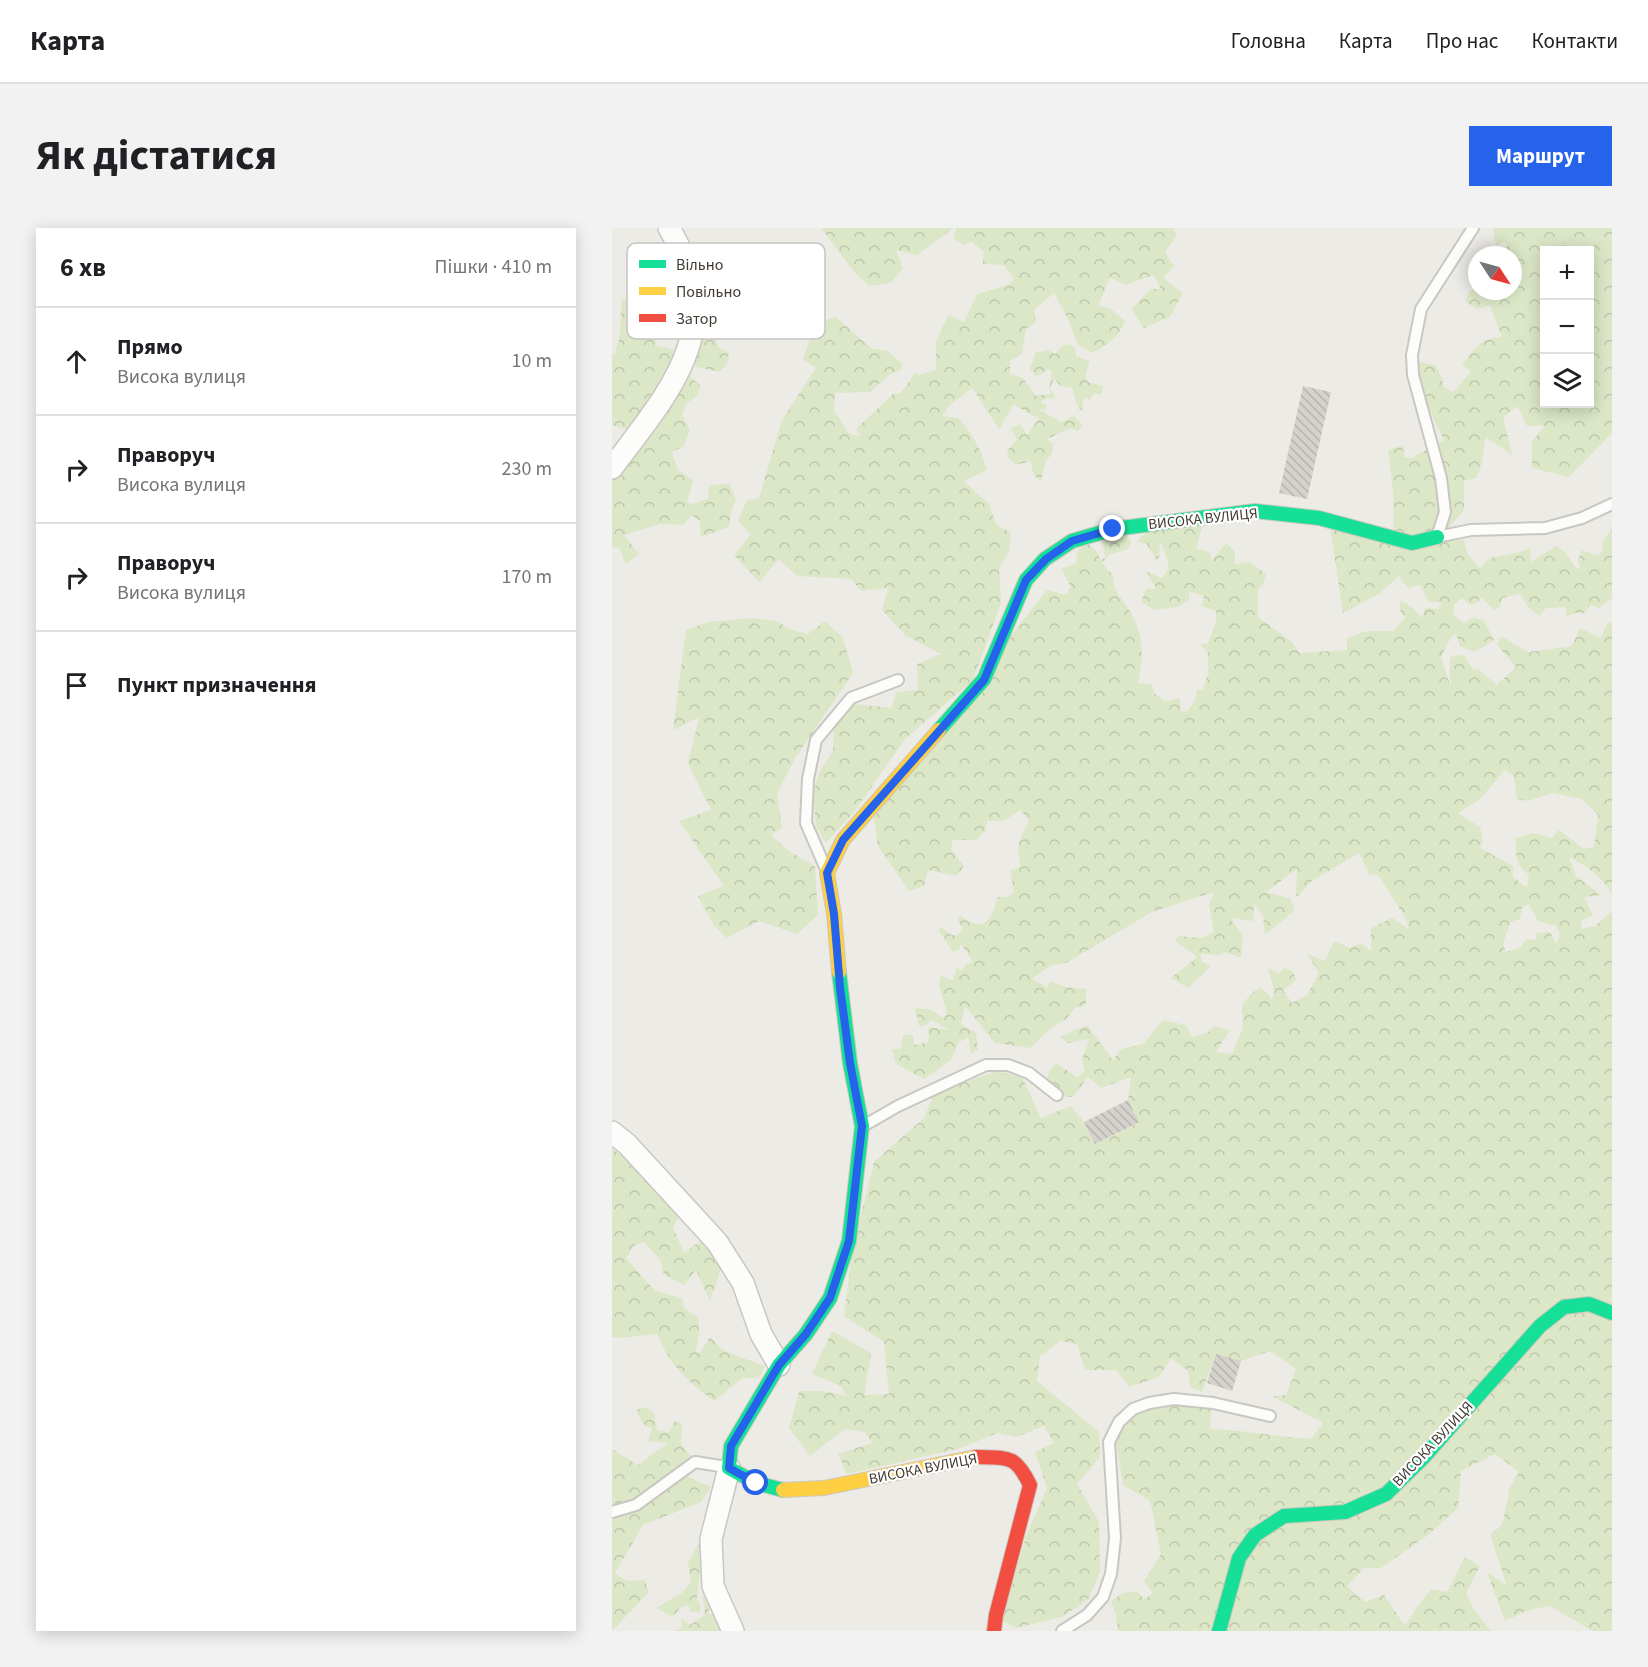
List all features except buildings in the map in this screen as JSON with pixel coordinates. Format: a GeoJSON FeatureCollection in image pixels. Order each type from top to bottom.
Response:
{"type":"FeatureCollection","features":[{"type":"Feature","properties":{"kind":"street"},"geometry":{"type":"LineString","coordinates":[[669,228],[676,243]]}},
{"type":"Feature","properties":{"kind":"street"},"geometry":{"type":"LineString","coordinates":[[612,468],[667,394],[685,360],[691,339]]}},
{"type":"Feature","properties":{"kind":"street","name":"ВИСОКА ВУЛИЦЯ"},"geometry":{"type":"LineString","coordinates":[[827,873],[843,840],[984,680],[1026,580],[1046,559],[1072,541],[1113,529],[1255,511],[1318,518],[1412,543],[1437,537]]}},
{"type":"Feature","properties":{"kind":"street"},"geometry":{"type":"LineString","coordinates":[[733,1631],[713,1586],[711,1539],[729,1468],[731,1446],[779,1365],[806,1334],[830,1298],[849,1241],[862,1126],[850,1063],[840,987],[834,914],[827,873]]}},
{"type":"Feature","properties":{"kind":"street"},"geometry":{"type":"LineString","coordinates":[[612,1132],[627,1144],[717,1242],[743,1283],[761,1334],[779,1365]]}},
{"type":"Feature","properties":{"kind":"street","name":"ВИСОКА ВУЛИЦЯ"},"geometry":{"type":"LineString","coordinates":[[1220,1631],[1239,1558],[1255,1535],[1284,1516],[1345,1512],[1386,1494],[1422,1459],[1540,1326],[1564,1307],[1589,1304],[1612,1313]]}},
{"type":"Feature","properties":{"kind":"street","name":"ВИСОКА ВУЛИЦЯ"},"geometry":{"type":"LineString","coordinates":[[729,1468],[756,1483],[786,1491],[824,1488],[974,1457],[1006,1458],[1015,1461],[1023,1470],[1030,1485],[996,1615],[994,1631]]}},
{"type":"Feature","properties":{"kind":"lane"},"geometry":{"type":"LineString","coordinates":[[1473,228],[1421,309],[1412,355],[1413,375],[1441,478],[1445,512],[1437,537],[1471,530],[1545,528],[1582,518],[1612,504]]}},
{"type":"Feature","properties":{"kind":"lane"},"geometry":{"type":"LineString","coordinates":[[827,873],[806,823],[808,779],[816,740],[851,698],[898,680]]}},
{"type":"Feature","properties":{"kind":"lane"},"geometry":{"type":"LineString","coordinates":[[862,1126],[898,1106],[986,1065],[1008,1065],[1029,1073],[1057,1095]]}},
{"type":"Feature","properties":{"kind":"lane"},"geometry":{"type":"LineString","coordinates":[[1062,1631],[1087,1615],[1103,1597],[1111,1574],[1115,1538],[1109,1442],[1119,1422],[1133,1409],[1149,1403],[1174,1399],[1213,1403],[1270,1416]]}},
{"type":"Feature","properties":{"kind":"lane"},"geometry":{"type":"LineString","coordinates":[[612,1512],[636,1505],[695,1462],[729,1468]]}},
{"type":"Feature","properties":{"kind":"green space"},"geometry":{"type":"Polygon","coordinates":[[[821,228],[954,228],[917,255],[896,250],[903,269],[890,283],[869,286],[855,273],[821,228]]]}},
{"type":"Feature","properties":{"kind":"green space"},"geometry":{"type":"Polygon","coordinates":[[[956,228],[1173,228],[1177,235],[1165,252],[1174,266],[1163,278],[1183,293],[1170,317],[1144,328],[1131,309],[1151,289],[1161,289],[1154,275],[1125,285],[1110,277],[1098,306],[1110,308],[1125,321],[1112,340],[1092,353],[1078,345],[1068,319],[1054,293],[1034,310],[1036,322],[1026,329],[1022,354],[1010,361],[1010,374],[1023,378],[1036,396],[1051,394],[1049,389],[1052,372],[1047,369],[1035,376],[1030,369],[1035,353],[1048,350],[1055,354],[1062,346],[1070,344],[1075,348],[1077,357],[1090,361],[1085,376],[1088,382],[1103,386],[1102,394],[1093,394],[1090,400],[1084,397],[1082,410],[1079,410],[1072,388],[1060,386],[1054,378],[1050,389],[1055,395],[1053,399],[1044,398],[1041,403],[1047,405],[1045,410],[1038,409],[1061,422],[1074,416],[1083,425],[1078,431],[1070,428],[1047,439],[1053,444],[1052,453],[1045,463],[1041,482],[1034,475],[1030,461],[1017,465],[1009,459],[1007,451],[1017,439],[1011,429],[1020,424],[1027,435],[1039,418],[1014,404],[999,429],[972,388],[949,406],[942,416],[959,418],[976,442],[987,470],[964,481],[989,504],[996,524],[1011,533],[1009,551],[999,568],[1001,603],[973,680],[905,739],[855,811],[826,843],[816,827],[813,792],[820,771],[833,751],[834,726],[855,704],[892,708],[896,692],[918,690],[917,664],[942,654],[906,636],[882,610],[888,588],[861,591],[851,579],[797,576],[779,559],[759,582],[734,555],[751,534],[738,521],[747,501],[759,498],[782,420],[816,368],[803,359],[810,339],[825,339],[825,320],[836,317],[872,349],[886,350],[903,364],[901,370],[889,375],[870,392],[835,393],[834,410],[849,434],[861,436],[856,429],[894,393],[900,394],[916,372],[918,375],[936,370],[936,342],[948,315],[964,322],[977,294],[1008,285],[1014,279],[1004,265],[983,264],[984,252],[972,242],[964,245],[954,239],[956,228]]]}},
{"type":"Feature","properties":{"kind":"green space"},"geometry":{"type":"Polygon","coordinates":[[[1493,228],[1612,228],[1612,433],[1569,477],[1532,468],[1532,441],[1545,426],[1527,426],[1518,406],[1503,417],[1512,455],[1486,437],[1482,462],[1476,478],[1464,481],[1464,510],[1440,538],[1440,542],[1464,540],[1467,553],[1480,568],[1490,558],[1530,548],[1531,562],[1556,546],[1580,571],[1578,560],[1582,550],[1595,555],[1603,552],[1602,542],[1612,529],[1612,598],[1599,608],[1591,605],[1584,613],[1575,613],[1567,617],[1565,607],[1546,608],[1539,616],[1528,607],[1520,594],[1502,598],[1500,607],[1494,610],[1481,597],[1472,605],[1461,598],[1454,605],[1453,614],[1464,623],[1474,617],[1484,621],[1494,640],[1481,648],[1470,650],[1460,646],[1456,634],[1451,637],[1441,657],[1450,685],[1450,657],[1464,655],[1473,669],[1478,669],[1497,685],[1516,667],[1497,645],[1501,636],[1528,652],[1572,646],[1580,628],[1601,638],[1607,624],[1612,621],[1612,894],[1593,872],[1569,857],[1576,876],[1601,895],[1584,897],[1593,915],[1581,921],[1581,929],[1595,926],[1612,911],[1612,1631],[1593,1631],[1550,1606],[1526,1611],[1505,1621],[1487,1572],[1507,1586],[1490,1535],[1502,1525],[1510,1488],[1519,1472],[1495,1454],[1461,1471],[1458,1508],[1428,1535],[1381,1568],[1364,1568],[1347,1586],[1365,1602],[1384,1595],[1405,1626],[1431,1589],[1447,1592],[1465,1557],[1480,1566],[1466,1593],[1474,1610],[1491,1631],[1118,1631],[1111,1601],[1123,1593],[1137,1591],[1144,1599],[1153,1594],[1144,1581],[1161,1554],[1150,1501],[1123,1485],[1116,1441],[1129,1417],[1149,1406],[1175,1404],[1211,1407],[1210,1429],[1311,1439],[1323,1423],[1272,1396],[1286,1395],[1296,1369],[1270,1351],[1241,1361],[1216,1354],[1202,1392],[1190,1387],[1188,1371],[1171,1358],[1159,1377],[1129,1387],[1116,1370],[1085,1370],[1077,1344],[1060,1341],[1040,1356],[1037,1381],[1099,1432],[1100,1457],[1077,1484],[1099,1522],[1100,1572],[1088,1600],[1062,1617],[1016,1628],[1002,1621],[1026,1536],[1047,1488],[1035,1452],[1054,1443],[1044,1426],[1016,1437],[997,1433],[961,1448],[847,1474],[838,1454],[872,1443],[865,1432],[845,1429],[810,1456],[789,1428],[799,1391],[824,1391],[846,1396],[841,1386],[812,1374],[832,1331],[871,1353],[864,1395],[889,1394],[884,1342],[844,1316],[852,1252],[874,1162],[924,1118],[934,1094],[996,1071],[1022,1077],[1041,1118],[1071,1106],[1084,1122],[1095,1144],[1128,1100],[1131,1077],[1101,1088],[1088,1077],[1073,1097],[1064,1096],[1047,1080],[1049,1071],[1056,1063],[1077,1077],[1085,1071],[1082,1059],[1089,1039],[1068,1043],[1060,1037],[1087,1025],[1113,1060],[1121,1049],[1143,1044],[1163,1020],[1186,1025],[1192,1037],[1207,1033],[1215,1026],[1230,1030],[1216,1052],[1232,1054],[1243,1028],[1242,1005],[1260,987],[1270,996],[1272,1003],[1274,990],[1268,968],[1279,974],[1283,968],[1293,971],[1296,980],[1283,990],[1292,1003],[1307,995],[1319,973],[1307,954],[1325,961],[1334,941],[1350,948],[1361,943],[1371,951],[1371,928],[1392,918],[1409,929],[1405,917],[1378,875],[1369,874],[1359,853],[1312,881],[1296,898],[1297,869],[1266,892],[1291,899],[1294,911],[1265,935],[1263,916],[1254,903],[1253,921],[1230,918],[1243,935],[1241,958],[1225,952],[1220,955],[1200,954],[1202,962],[1211,966],[1188,988],[1171,978],[1197,957],[1175,941],[1179,936],[1202,938],[1214,931],[1209,905],[1214,892],[1152,912],[1066,963],[1050,966],[1032,979],[1048,988],[1050,981],[1066,987],[1086,989],[1086,1005],[1075,1008],[1066,1019],[1048,1030],[1031,1048],[995,1043],[965,1006],[961,1024],[976,1033],[978,1049],[971,1054],[968,1037],[958,1043],[952,1059],[924,1079],[896,1064],[892,1049],[901,1049],[903,1035],[913,1035],[914,1045],[929,1042],[928,1027],[949,1030],[932,1020],[926,1025],[919,1026],[915,1008],[932,1010],[943,1018],[947,1013],[939,985],[941,976],[953,980],[957,968],[962,971],[966,964],[973,962],[961,944],[959,950],[953,952],[939,931],[941,927],[951,935],[958,935],[963,928],[958,922],[959,915],[973,923],[986,922],[992,914],[997,897],[1007,897],[1014,892],[1010,870],[1020,867],[1018,845],[1029,820],[1020,810],[1004,821],[987,821],[986,829],[977,840],[953,840],[951,849],[964,866],[957,876],[928,870],[924,886],[909,891],[878,846],[873,811],[1047,590],[1066,595],[1071,587],[1061,568],[1076,564],[1077,553],[1086,542],[1097,552],[1101,561],[1105,557],[1102,539],[1126,533],[1131,543],[1128,549],[1109,555],[1102,563],[1113,575],[1114,586],[1137,625],[1142,657],[1138,683],[1151,684],[1155,694],[1165,701],[1180,698],[1181,712],[1187,711],[1195,701],[1197,690],[1203,690],[1208,673],[1208,652],[1200,645],[1208,643],[1216,622],[1216,611],[1201,606],[1204,596],[1189,592],[1189,600],[1177,607],[1155,610],[1141,602],[1146,589],[1157,589],[1145,571],[1162,578],[1169,568],[1160,542],[1157,561],[1146,543],[1137,542],[1148,530],[1203,525],[1196,548],[1211,553],[1211,561],[1226,543],[1235,552],[1235,564],[1250,562],[1266,574],[1263,584],[1258,589],[1258,617],[1292,642],[1299,653],[1347,650],[1347,638],[1367,631],[1393,631],[1405,618],[1399,609],[1401,600],[1422,618],[1425,608],[1439,609],[1441,602],[1429,602],[1420,585],[1408,588],[1399,578],[1402,573],[1379,594],[1343,613],[1330,527],[1394,542],[1393,491],[1388,450],[1403,445],[1404,457],[1412,458],[1444,440],[1413,375],[1415,367],[1420,362],[1435,365],[1444,387],[1453,392],[1471,372],[1462,365],[1474,349],[1483,342],[1502,337],[1490,305],[1477,309],[1465,301],[1468,294],[1468,300],[1522,300],[1522,246],[1507,246],[1506,242],[1496,245],[1493,228]],[[1505,770],[1479,800],[1458,813],[1480,827],[1483,841],[1480,848],[1513,866],[1513,877],[1527,888],[1529,875],[1518,863],[1516,838],[1532,833],[1552,838],[1559,830],[1584,849],[1594,847],[1598,815],[1582,799],[1552,793],[1528,801],[1517,799],[1514,777],[1505,770]],[[1529,904],[1522,908],[1520,919],[1510,922],[1503,944],[1506,952],[1521,947],[1526,939],[1536,940],[1536,933],[1550,932],[1556,944],[1560,933],[1556,926],[1538,921],[1529,904]]]}},
{"type":"Feature","properties":{"kind":"green space"},"geometry":{"type":"Polygon","coordinates":[[[622,298],[627,300],[627,339],[656,339],[655,345],[685,353],[688,339],[715,339],[719,348],[729,352],[727,364],[720,372],[697,367],[691,363],[689,376],[700,385],[698,395],[686,404],[682,415],[690,430],[684,446],[672,452],[678,470],[693,480],[687,502],[693,504],[708,499],[709,485],[730,484],[736,500],[731,512],[729,527],[701,537],[700,521],[692,515],[683,525],[661,524],[624,535],[639,554],[626,564],[619,548],[612,547],[612,478],[637,439],[626,429],[612,425],[612,354],[615,353],[619,338],[622,298]]]}},
{"type":"Feature","properties":{"kind":"green space"},"geometry":{"type":"Polygon","coordinates":[[[752,618],[776,621],[792,630],[808,634],[825,621],[843,638],[853,673],[794,760],[777,793],[782,828],[771,835],[787,850],[815,866],[818,915],[797,934],[759,921],[727,938],[714,926],[698,896],[724,886],[679,821],[711,810],[688,763],[699,717],[673,730],[686,630],[708,622],[752,618]]]}},
{"type":"Feature","properties":{"kind":"green space"},"geometry":{"type":"Polygon","coordinates":[[[612,1148],[631,1163],[680,1214],[673,1228],[684,1253],[700,1241],[694,1226],[721,1269],[710,1301],[696,1270],[684,1285],[664,1275],[660,1260],[644,1242],[633,1246],[626,1258],[655,1291],[682,1298],[684,1308],[699,1318],[696,1351],[700,1353],[710,1337],[724,1351],[765,1366],[759,1378],[743,1378],[714,1401],[680,1372],[668,1356],[657,1334],[612,1337],[612,1148]]]}},
{"type":"Feature","properties":{"kind":"green space"},"geometry":{"type":"Polygon","coordinates":[[[645,1407],[654,1413],[657,1430],[669,1432],[674,1421],[682,1424],[681,1444],[690,1455],[688,1477],[711,1487],[701,1502],[643,1525],[615,1573],[627,1581],[645,1580],[649,1592],[612,1631],[612,1449],[638,1465],[668,1443],[648,1441],[652,1429],[643,1424],[636,1410],[645,1407]]]}},
{"type":"Feature","properties":{"kind":"green space"},"geometry":{"type":"Polygon","coordinates":[[[698,1545],[705,1545],[712,1599],[708,1614],[718,1613],[727,1631],[674,1631],[682,1628],[681,1618],[690,1625],[705,1615],[700,1568],[697,1599],[701,1606],[699,1613],[690,1611],[688,1605],[680,1608],[673,1617],[656,1608],[682,1593],[691,1581],[688,1562],[698,1545]]]}},
{"type":"Feature","properties":{"kind":"traffic: fast"},"geometry":{"type":"LineString","coordinates":[[939,730],[984,679],[1026,580],[1045,559],[1072,541],[1113,529],[1255,511],[1319,518],[1412,543],[1437,537]]}},
{"type":"Feature","properties":{"kind":"traffic: fast"},"geometry":{"type":"LineString","coordinates":[[783,1490],[756,1483],[729,1468],[731,1446],[779,1365],[806,1334],[830,1298],[849,1241],[862,1126],[850,1063],[839,972]]}},
{"type":"Feature","properties":{"kind":"traffic: fast"},"geometry":{"type":"LineString","coordinates":[[1219,1631],[1239,1558],[1255,1535],[1284,1516],[1345,1512],[1386,1494],[1422,1459],[1540,1326],[1564,1307],[1589,1304],[1612,1313]]}},
{"type":"Feature","properties":{"kind":"traffic: slow"},"geometry":{"type":"LineString","coordinates":[[839,972],[834,914],[827,873],[843,840],[939,730]]}},
{"type":"Feature","properties":{"kind":"traffic: slow"},"geometry":{"type":"LineString","coordinates":[[783,1490],[824,1488],[976,1457]]}},
{"type":"Feature","properties":{"kind":"traffic: jam"},"geometry":{"type":"LineString","coordinates":[[976,1457],[1003,1458],[1015,1463],[1030,1485],[996,1615],[994,1631]]}},
{"type":"Feature","properties":{"kind":"route"},"geometry":{"type":"LineString","coordinates":[[756,1483],[729,1468],[731,1446],[779,1365],[806,1334],[830,1298],[849,1241],[862,1126],[850,1063],[840,987],[834,914],[827,873],[843,840],[984,680],[1026,580],[1046,559],[1072,541],[1113,529]]}}]}
